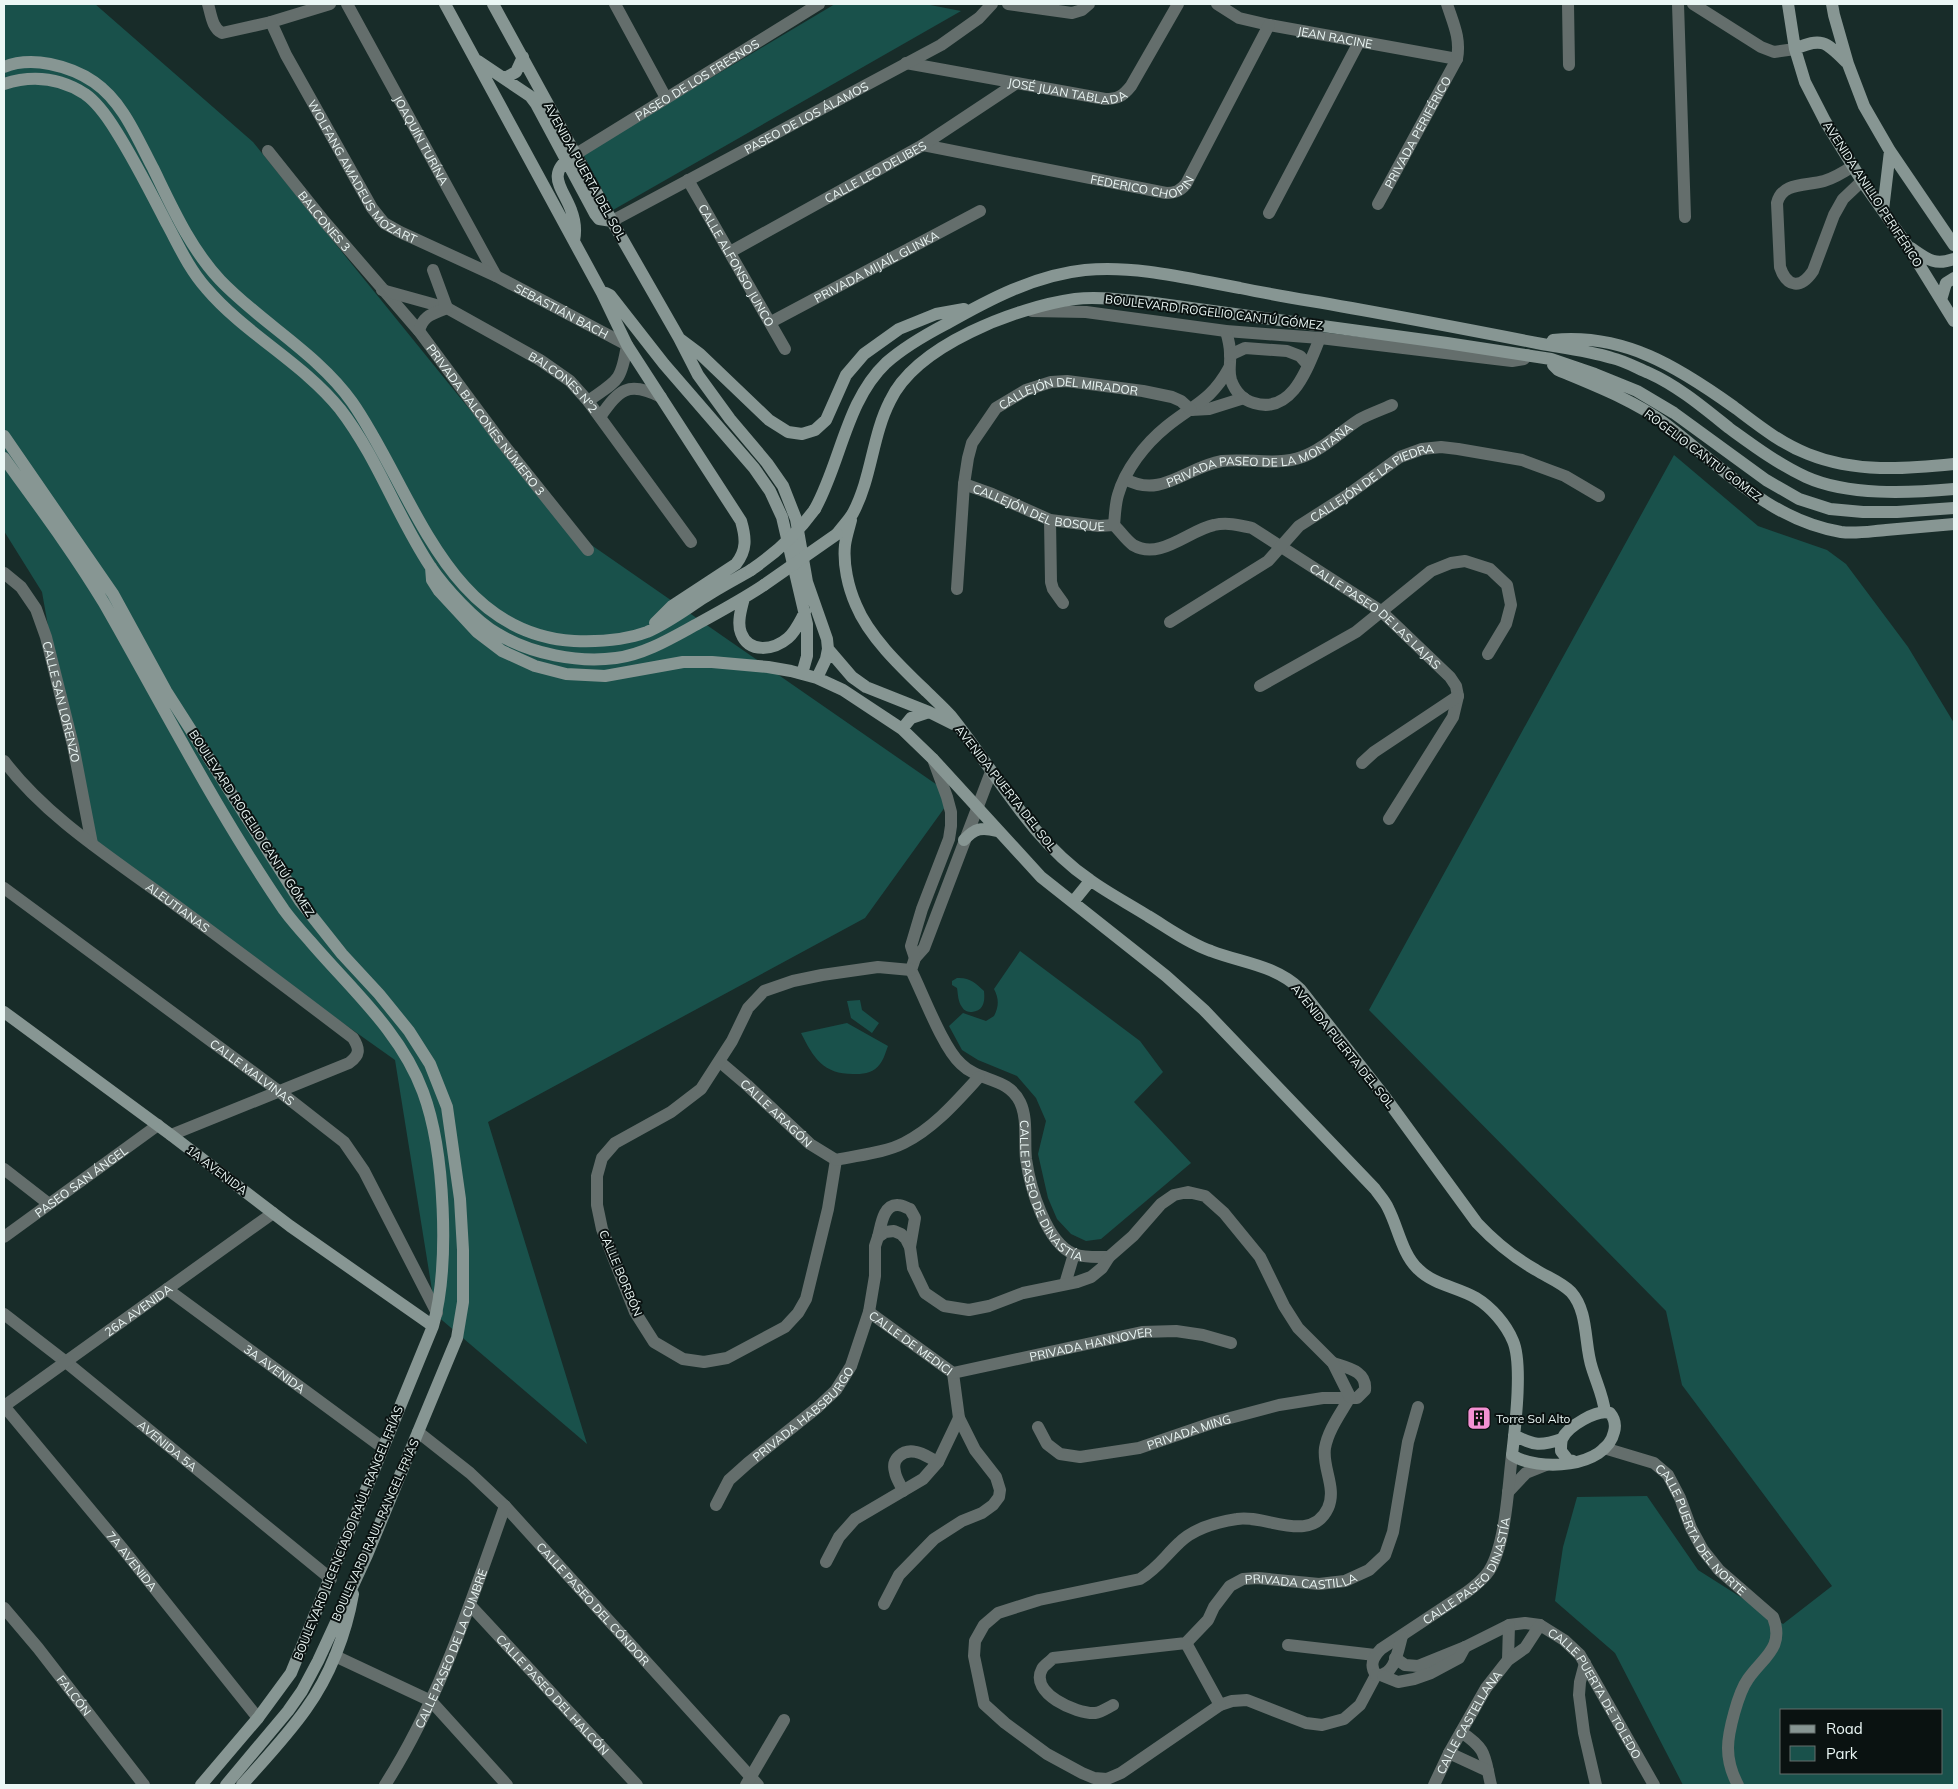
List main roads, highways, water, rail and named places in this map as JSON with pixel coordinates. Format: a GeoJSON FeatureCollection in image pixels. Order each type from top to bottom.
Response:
{"type":"FeatureCollection","features":[{"type":"Feature","properties":{"kind":"main road"},"geometry":{"type":"LineString","coordinates":[[445,4],[602,293],[627,345],[741,522],[745,545],[743,555],[736,564],[672,606],[644,633]]}},
{"type":"Feature","properties":{"kind":"main road","name":"AVENIDA PUERTA DEL SOL"},"geometry":{"type":"LineString","coordinates":[[493,4],[523,57],[571,157],[594,214],[599,219],[612,221],[698,375],[783,486],[796,519],[807,582],[827,639],[828,649]]}},
{"type":"Feature","properties":{"kind":"main road","name":"AVENIDA ANILLO PERIFÉRICO"},"geometry":{"type":"LineString","coordinates":[[1788,4],[1795,49],[1804,82],[1825,121],[1862,181],[1907,245],[1954,321]]}},
{"type":"Feature","properties":{"kind":"main road"},"geometry":{"type":"LineString","coordinates":[[1832,4],[1848,64],[1864,106],[1890,151],[1954,245]]}},
{"type":"Feature","properties":{"kind":"main road"},"geometry":{"type":"LineString","coordinates":[[1795,49],[1816,41],[1825,43],[1848,64]]}},
{"type":"Feature","properties":{"kind":"main road"},"geometry":{"type":"LineString","coordinates":[[504,78],[516,72],[523,57]]}},
{"type":"Feature","properties":{"kind":"main road"},"geometry":{"type":"LineString","coordinates":[[475,60],[522,90],[536,104],[571,157],[560,167],[558,178],[559,185],[571,210],[576,226],[574,241]]}},
{"type":"Feature","properties":{"kind":"main road","name":"BOULEVARD ROGELIO CANTÚ GÓMEZ"},"geometry":{"type":"LineString","coordinates":[[4,67],[16,62],[41,62],[66,67],[95,82],[115,102],[132,126],[196,251],[221,280],[330,376],[351,401],[382,450],[442,558],[469,592],[507,622],[531,632],[562,640],[616,641],[644,633],[664,624],[706,596],[751,570],[783,546],[815,509],[828,482],[860,399],[872,378],[884,366],[902,350],[974,308],[1047,277],[1086,270],[1129,271],[1181,276],[1494,333],[1615,358],[1654,375],[1691,398],[1776,461],[1809,478],[1842,488],[1875,491],[1954,489]]}},
{"type":"Feature","properties":{"kind":"main road","name":"BOULEVARD ROGELIO CANTÚ GÓMEZ"},"geometry":{"type":"LineString","coordinates":[[4,84],[22,78],[40,78],[62,84],[86,95],[105,113],[130,152],[186,260],[204,286],[228,313],[314,381],[340,409],[362,442],[431,567],[476,619],[498,634],[528,647],[557,656],[589,659],[617,658],[646,650],[674,637],[764,585],[837,534],[852,515],[862,494],[881,420],[890,398],[903,380],[930,356],[994,321],[1024,310],[1057,302],[1099,297],[1147,302],[1551,359],[1637,391],[1674,413],[1766,480],[1799,499],[1830,509],[1863,512],[1954,508]]}},
{"type":"Feature","properties":{"kind":"main road"},"geometry":{"type":"LineString","coordinates":[[1883,210],[1890,151]]}},
{"type":"Feature","properties":{"kind":"main road"},"geometry":{"type":"LineString","coordinates":[[1907,245],[1928,260],[1942,263],[1954,259]]}},
{"type":"Feature","properties":{"kind":"main road"},"geometry":{"type":"LineString","coordinates":[[1941,300],[1946,283],[1954,278]]}},
{"type":"Feature","properties":{"kind":"main road"},"geometry":{"type":"LineString","coordinates":[[602,293],[610,295],[618,304],[664,364],[754,468],[770,491],[782,517],[805,612],[808,646],[802,674]]}},
{"type":"Feature","properties":{"kind":"main road"},"geometry":{"type":"LineString","coordinates":[[679,338],[700,354],[769,420],[788,432],[802,434],[815,430],[826,420],[846,375],[864,354],[899,330],[921,320],[936,314],[974,308]]}},
{"type":"Feature","properties":{"kind":"main road"},"geometry":{"type":"LineString","coordinates":[[1542,344],[1550,340],[1578,340],[1608,342],[1636,349],[1668,364],[1701,383],[1778,440],[1808,454],[1841,465],[1869,469],[1954,464]]}},
{"type":"Feature","properties":{"kind":"main road","name":"ROGELIO CANTU GOMEZ"},"geometry":{"type":"LineString","coordinates":[[1551,359],[1558,370],[1628,401],[1662,422],[1720,470],[1772,507],[1795,519],[1818,527],[1843,532],[1867,532],[1954,524]]}},
{"type":"Feature","properties":{"kind":"main road","name":"BOULEVARD ROGELIO CANTÚ GÓMEZ"},"geometry":{"type":"LineString","coordinates":[[4,436],[113,594],[166,691],[300,901],[342,954],[379,994],[408,1030],[430,1064],[447,1107],[460,1199],[463,1250]]}},
{"type":"Feature","properties":{"kind":"main road","name":"BOULEVARD ROGELIO CANTÚ GÓMEZ"},"geometry":{"type":"LineString","coordinates":[[4,458],[102,600],[215,802],[286,913],[395,1038],[411,1063],[424,1093],[431,1119],[440,1183],[443,1254]]}},
{"type":"Feature","properties":{"kind":"main road","name":"AVENIDA PUERTA DEL SOL"},"geometry":{"type":"LineString","coordinates":[[852,515],[845,545],[849,584],[856,606],[869,628],[900,667],[951,716],[991,772],[1047,843],[1068,864],[1090,881],[1186,939],[1210,951],[1279,974],[1300,989],[1385,1096],[1477,1222],[1493,1240],[1571,1292],[1579,1303],[1592,1369],[1604,1398],[1605,1412]]}},
{"type":"Feature","properties":{"kind":"main road"},"geometry":{"type":"LineString","coordinates":[[431,567],[432,580],[439,591],[477,632],[502,650],[535,666],[566,674],[605,676],[683,662],[712,662],[768,667],[817,678],[843,690],[902,729],[933,759],[1041,877],[1166,976],[1204,1010],[1375,1189],[1388,1208],[1407,1253],[1418,1269],[1436,1282],[1471,1295],[1484,1303],[1497,1316],[1513,1341],[1518,1372],[1512,1455],[1525,1461],[1546,1465],[1586,1459],[1604,1448],[1610,1441],[1615,1427],[1613,1417],[1605,1412],[1598,1412],[1572,1428],[1562,1439],[1545,1444],[1534,1444],[1514,1435]]}},
{"type":"Feature","properties":{"kind":"main road"},"geometry":{"type":"LineString","coordinates":[[744,598],[740,612],[741,633],[752,646],[772,647],[780,644],[795,630],[805,612]]}},
{"type":"Feature","properties":{"kind":"main road"},"geometry":{"type":"LineString","coordinates":[[817,678],[826,659],[828,649]]}},
{"type":"Feature","properties":{"kind":"main road"},"geometry":{"type":"LineString","coordinates":[[828,649],[852,677],[866,687],[929,712],[958,726]]}},
{"type":"Feature","properties":{"kind":"main road"},"geometry":{"type":"LineString","coordinates":[[902,729],[911,718],[929,712]]}},
{"type":"Feature","properties":{"kind":"main road"},"geometry":{"type":"LineString","coordinates":[[964,840],[975,830],[981,828],[997,831]]}},
{"type":"Feature","properties":{"kind":"main road"},"geometry":{"type":"LineString","coordinates":[[1073,902],[1090,881]]}},
{"type":"Feature","properties":{"kind":"main road","name":"1A AVENIDA"},"geometry":{"type":"LineString","coordinates":[[4,1012],[158,1125],[272,1213],[433,1326]]}},
{"type":"Feature","properties":{"kind":"main road","name":"BOULEVARD RAUL RANGEL FRIAS"},"geometry":{"type":"LineString","coordinates":[[226,1785],[288,1711],[302,1691],[318,1661],[356,1578],[457,1338],[463,1302],[463,1250]]}},
{"type":"Feature","properties":{"kind":"main road","name":"BOULEVARD LICENCIADO RAÚL RANGEL FRÍAS"},"geometry":{"type":"LineString","coordinates":[[202,1785],[258,1718],[291,1673],[433,1326],[443,1254]]}},
{"type":"Feature","properties":{"kind":"main road"},"geometry":{"type":"LineString","coordinates":[[1562,1439],[1561,1451],[1568,1460],[1574,1461]]}},
{"type":"Feature","properties":{"kind":"main road"},"geometry":{"type":"LineString","coordinates":[[242,1785],[306,1709],[321,1686],[335,1656],[350,1611],[356,1578]]}},
{"type":"Feature","properties":{"kind":"place","name":"Torre Sol Alto"},"geometry":{"type":"Point","coordinates":[1479,1418]}}]}
